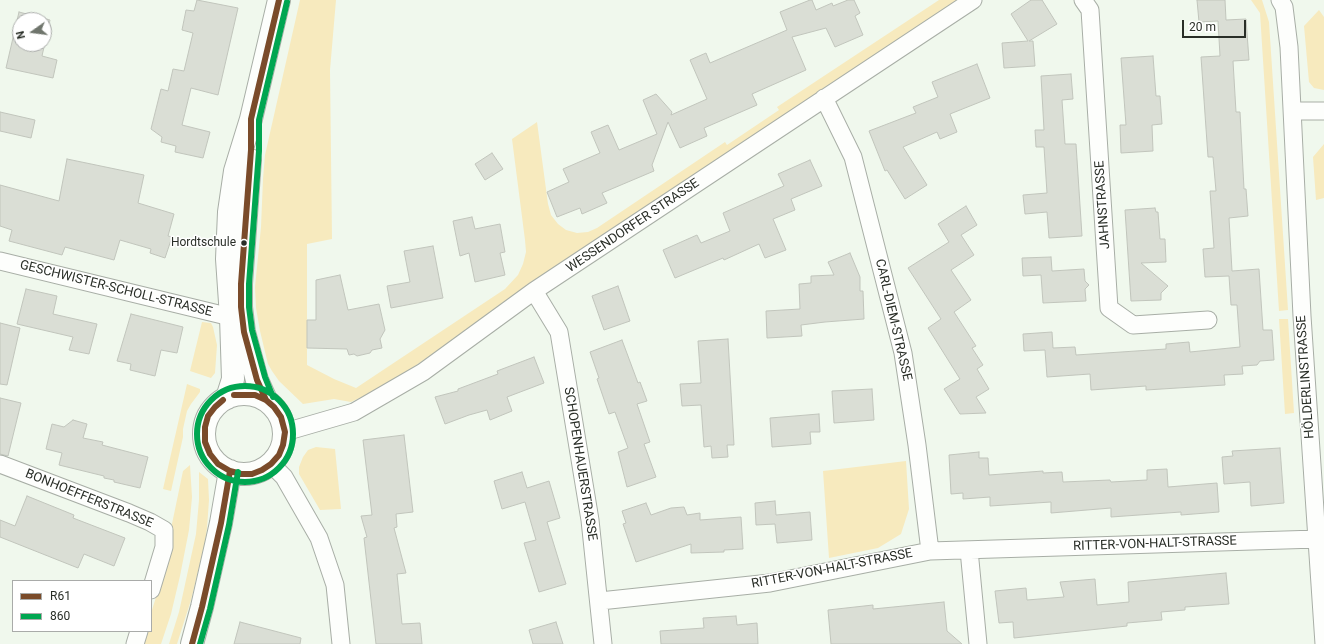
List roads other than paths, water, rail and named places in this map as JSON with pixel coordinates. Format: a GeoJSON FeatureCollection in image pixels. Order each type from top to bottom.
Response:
{"type":"FeatureCollection","features":[{"type":"Feature","properties":{"kind":"street"},"geometry":{"type":"LineString","coordinates":[[227,398],[233,379],[237,319],[227,259],[229,212],[235,171],[251,119],[279,0]]}},
{"type":"Feature","properties":{"kind":"street","name":"WESSENDORFER STRASSE"},"geometry":{"type":"LineString","coordinates":[[284,432],[354,412],[424,372],[534,291],[973,0]]}},
{"type":"Feature","properties":{"kind":"street","name":"JAHNSTRASSE"},"geometry":{"type":"LineString","coordinates":[[1083,0],[1090,10],[1109,308],[1133,325],[1208,320]]}},
{"type":"Feature","properties":{"kind":"street","name":"HÖLDERLINSTRASSE"},"geometry":{"type":"LineString","coordinates":[[1280,0],[1284,7],[1289,47],[1302,316],[1324,644]]}},
{"type":"Feature","properties":{"kind":"street","name":"CARL-DIEM-STRASSE"},"geometry":{"type":"LineString","coordinates":[[824,98],[853,157],[903,353],[917,445],[930,551]]}},
{"type":"Feature","properties":{"kind":"street"},"geometry":{"type":"LineString","coordinates":[[1293,111],[1324,111]]}},
{"type":"Feature","properties":{"kind":"street","name":"GESCHWISTER-SCHOLL-STRASSE"},"geometry":{"type":"LineString","coordinates":[[0,261],[237,319]]}},
{"type":"Feature","properties":{"kind":"street","name":"SCHOPENHAUERSTRASSE"},"geometry":{"type":"LineString","coordinates":[[534,291],[559,332],[590,520],[600,601],[603,644]]}},
{"type":"Feature","properties":{"kind":"street"},"geometry":{"type":"LineString","coordinates":[[237,319],[244,332],[257,380],[266,400]]}},
{"type":"Feature","properties":{"kind":"street"},"geometry":{"type":"LineString","coordinates":[[234,395],[255,395],[266,400],[274,407],[281,417],[284,432],[283,445],[279,455],[271,464],[252,474],[230,472],[218,464],[210,454],[205,442],[205,427],[208,416],[223,400],[234,395]]}},
{"type":"Feature","properties":{"kind":"street","name":"BONHOEFFERSTRASSE"},"geometry":{"type":"LineString","coordinates":[[0,464],[129,512],[164,530],[164,547],[152,587]]}},
{"type":"Feature","properties":{"kind":"street"},"geometry":{"type":"LineString","coordinates":[[271,464],[284,477],[319,538],[335,585],[341,644]]}},
{"type":"Feature","properties":{"kind":"street"},"geometry":{"type":"LineString","coordinates":[[192,644],[221,523],[230,472]]}},
{"type":"Feature","properties":{"kind":"street","name":"RITTER-VON-HALT-STRASSE"},"geometry":{"type":"LineString","coordinates":[[600,601],[770,583],[930,551],[1317,539]]}},
{"type":"Feature","properties":{"kind":"street"},"geometry":{"type":"LineString","coordinates":[[969,550],[978,644]]}},
{"type":"Feature","properties":{"kind":"street"},"geometry":{"type":"LineString","coordinates":[[135,644],[139,632]]}},
{"type":"Feature","properties":{"kind":"place","name":"Hordtschule"},"geometry":{"type":"Point","coordinates":[244,243]}}]}
